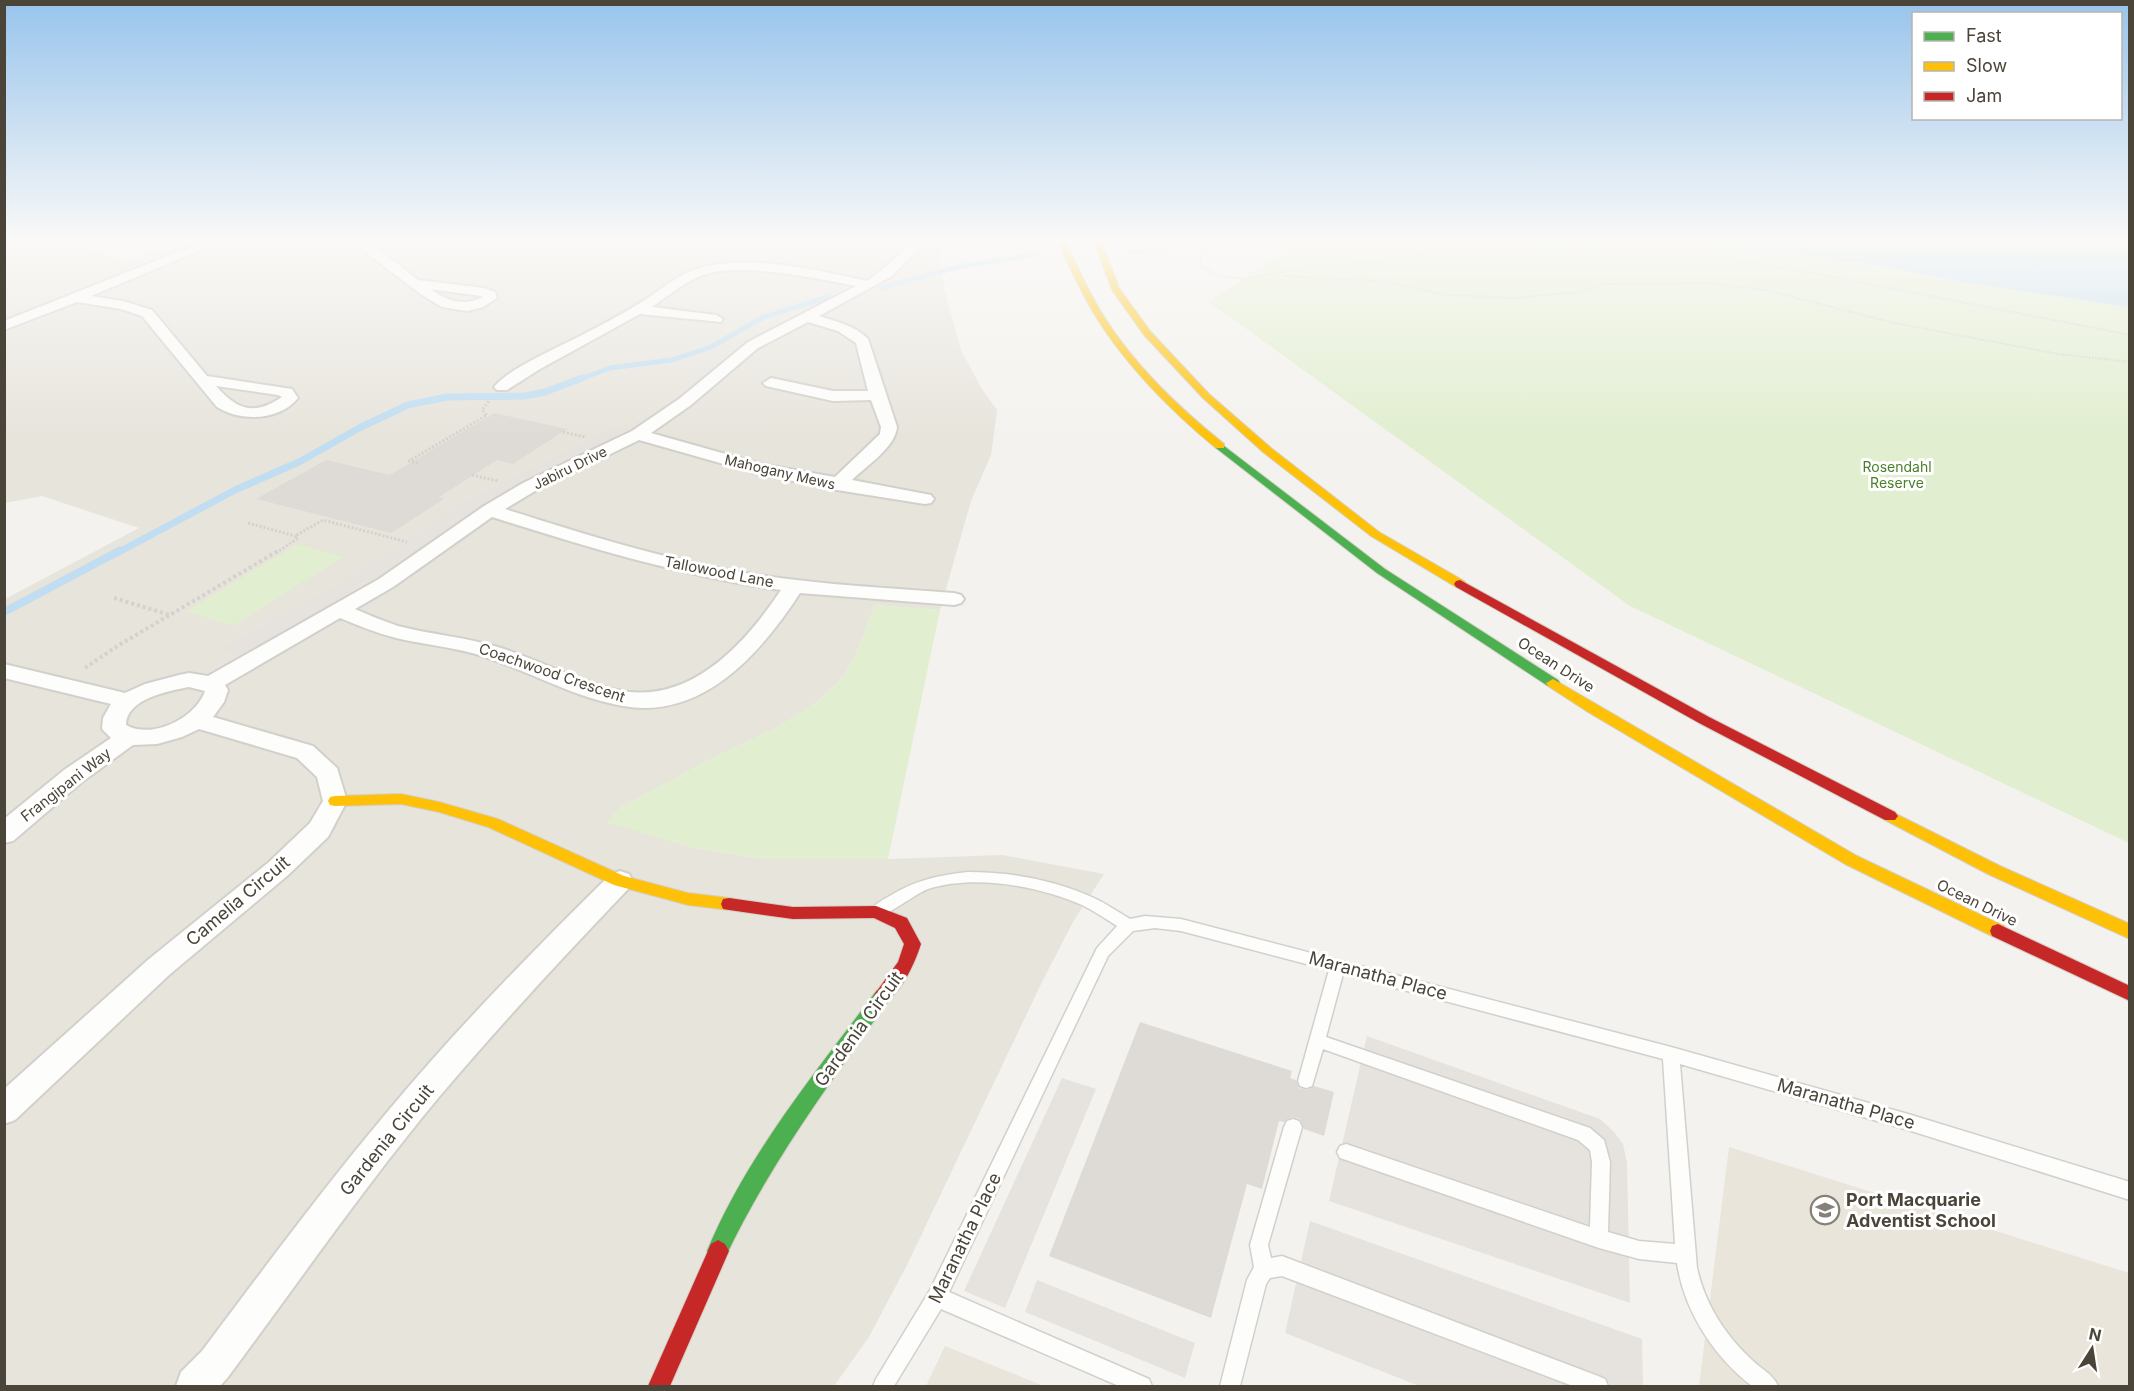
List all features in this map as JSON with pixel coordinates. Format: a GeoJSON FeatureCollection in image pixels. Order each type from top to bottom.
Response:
{"type":"FeatureCollection","features":[{"type":"Feature","properties":{"kind":"main road","name":"Ocean Drive"},"geometry":{"type":"LineString","coordinates":[[1095,307],[1121,346],[1162,393],[1199,429],[1266,484],[1381,571],[1593,709],[1851,860],[2130,994]]}},
{"type":"Feature","properties":{"kind":"main road","name":"Ocean Drive"},"geometry":{"type":"LineString","coordinates":[[1129,307],[1148,333],[1206,396],[1267,450],[1375,534],[1494,604],[1704,720],[1994,870],[2130,932]]}},
{"type":"Feature","properties":{"kind":"main road","name":"Gardenia Circuit"},"geometry":{"type":"LineString","coordinates":[[335,801],[401,799],[439,807],[494,823],[620,881],[688,899],[793,913],[876,912],[901,923],[913,944],[905,965],[791,1122],[737,1208],[658,1386]]}},
{"type":"Feature","properties":{"kind":"street"},"geometry":{"type":"LineString","coordinates":[[4,326],[49,307]]}},
{"type":"Feature","properties":{"kind":"street"},"geometry":{"type":"LineString","coordinates":[[129,307],[147,313],[206,381]]}},
{"type":"Feature","properties":{"kind":"street"},"geometry":{"type":"LineString","coordinates":[[502,387],[563,349],[644,307]]}},
{"type":"Feature","properties":{"kind":"street","name":"Jabiru Drive"},"geometry":{"type":"LineString","coordinates":[[211,684],[386,583],[490,510],[638,434],[685,402],[753,345],[827,307]]}},
{"type":"Feature","properties":{"kind":"street"},"geometry":{"type":"LineString","coordinates":[[639,310],[716,319]]}},
{"type":"Feature","properties":{"kind":"street"},"geometry":{"type":"LineString","coordinates":[[807,317],[843,328],[855,334],[862,342],[889,427],[888,435],[837,485]]}},
{"type":"Feature","properties":{"kind":"street"},"geometry":{"type":"LineString","coordinates":[[771,383],[833,396],[877,395]]}},
{"type":"Feature","properties":{"kind":"street","name":"Mahogany Mews"},"geometry":{"type":"LineString","coordinates":[[638,434],[759,469],[837,485],[925,499]]}},
{"type":"Feature","properties":{"kind":"street","name":"Tallowood Lane"},"geometry":{"type":"LineString","coordinates":[[490,510],[643,556],[794,586],[954,599]]}},
{"type":"Feature","properties":{"kind":"street","name":"Coachwood Crescent"},"geometry":{"type":"LineString","coordinates":[[339,610],[398,632],[460,643],[489,651],[532,665],[590,689],[643,701],[666,700],[687,694],[712,679],[747,648],[776,616],[794,586]]}},
{"type":"Feature","properties":{"kind":"street"},"geometry":{"type":"LineString","coordinates":[[6,672],[129,701]]}},
{"type":"Feature","properties":{"kind":"street"},"geometry":{"type":"LineString","coordinates":[[202,680],[217,690],[216,700],[209,710],[196,720],[161,735],[143,738],[128,737],[114,729],[113,723],[121,708],[129,701],[158,686],[174,682],[202,680]]}},
{"type":"Feature","properties":{"kind":"street"},"geometry":{"type":"LineString","coordinates":[[196,720],[305,752],[328,774],[335,801]]}},
{"type":"Feature","properties":{"kind":"street","name":"Frangipani Way"},"geometry":{"type":"LineString","coordinates":[[4,834],[73,776],[128,737]]}},
{"type":"Feature","properties":{"kind":"street","name":"Camelia Circuit"},"geometry":{"type":"LineString","coordinates":[[4,1110],[159,967],[278,869],[319,830],[335,801]]}},
{"type":"Feature","properties":{"kind":"street","name":"Gardenia Circuit"},"geometry":{"type":"LineString","coordinates":[[195,1386],[215,1364],[365,1165],[428,1088],[540,962],[620,881]]}},
{"type":"Feature","properties":{"kind":"lane"},"geometry":{"type":"LineString","coordinates":[[876,912],[902,894],[930,883],[968,878],[1009,880],[1085,900],[1128,925]]}},
{"type":"Feature","properties":{"kind":"lane","name":"Maranatha Place"},"geometry":{"type":"LineString","coordinates":[[883,1386],[937,1297],[1102,952],[1128,925],[1148,920],[1181,925],[1671,1053],[1908,1122],[2130,1191]]}},
{"type":"Feature","properties":{"kind":"lane"},"geometry":{"type":"LineString","coordinates":[[1306,1081],[1338,965]]}},
{"type":"Feature","properties":{"kind":"lane"},"geometry":{"type":"LineString","coordinates":[[1316,1040],[1584,1134],[1598,1146],[1601,1162],[1599,1239]]}},
{"type":"Feature","properties":{"kind":"lane"},"geometry":{"type":"LineString","coordinates":[[1671,1053],[1686,1255],[1693,1291],[1714,1330],[1757,1384]]}},
{"type":"Feature","properties":{"kind":"lane"},"geometry":{"type":"LineString","coordinates":[[1230,1386],[1257,1280],[1264,1269],[1259,1245],[1293,1126]]}},
{"type":"Feature","properties":{"kind":"lane"},"geometry":{"type":"LineString","coordinates":[[1346,1152],[1599,1239],[1639,1250],[1686,1255]]}},
{"type":"Feature","properties":{"kind":"lane"},"geometry":{"type":"LineString","coordinates":[[1264,1269],[1282,1266],[1598,1386]]}},
{"type":"Feature","properties":{"kind":"lane"},"geometry":{"type":"LineString","coordinates":[[937,1297],[1142,1386]]}},
{"type":"Feature","properties":{"kind":"path"},"geometry":{"type":"LineString","coordinates":[[1834,307],[1906,325],[2058,354],[2130,362]]}},
{"type":"Feature","properties":{"kind":"path"},"geometry":{"type":"LineString","coordinates":[[1990,307],[2130,335]]}},
{"type":"Feature","properties":{"kind":"path"},"geometry":{"type":"LineString","coordinates":[[418,463],[409,461],[487,415],[482,410],[489,401]]}},
{"type":"Feature","properties":{"kind":"path"},"geometry":{"type":"LineString","coordinates":[[248,523],[295,536],[323,520],[434,548]]}},
{"type":"Feature","properties":{"kind":"path"},"geometry":{"type":"LineString","coordinates":[[62,684],[118,645],[298,538],[295,536]]}},
{"type":"Feature","properties":{"kind":"path"},"geometry":{"type":"LineString","coordinates":[[114,598],[170,615]]}},
{"type":"Feature","properties":{"kind":"shaded area"},"geometry":{"type":"Polygon","coordinates":[[[5,307],[949,307],[961,350],[982,389],[997,410],[991,455],[971,501],[940,610],[875,605],[855,657],[842,678],[818,701],[780,726],[713,758],[621,807],[608,822],[691,847],[762,859],[888,859],[1002,855],[1104,874],[1073,922],[1042,982],[907,1265],[869,1337],[834,1386],[5,1386],[5,599],[139,528],[42,496],[5,503],[5,307]]]}},
{"type":"Feature","properties":{"kind":"shaded area"},"geometry":{"type":"Polygon","coordinates":[[[612,428],[626,432],[495,498],[334,602],[238,656],[222,648],[341,583],[457,506],[612,428]]]}},
{"type":"Feature","properties":{"kind":"shaded area"},"geometry":{"type":"Polygon","coordinates":[[[1367,1036],[1600,1119],[1614,1132],[1623,1144],[1627,1163],[1630,1303],[1329,1201],[1367,1036]]]}},
{"type":"Feature","properties":{"kind":"shaded area"},"geometry":{"type":"Polygon","coordinates":[[[1062,1078],[1096,1089],[1005,1308],[964,1291],[1062,1078]]]}},
{"type":"Feature","properties":{"kind":"shaded area","name":"Port Macquarie Adventist School"},"geometry":{"type":"Polygon","coordinates":[[[1729,1147],[2129,1273],[2129,1386],[1699,1386],[1729,1147]]]}},
{"type":"Feature","properties":{"kind":"shaded area"},"geometry":{"type":"Polygon","coordinates":[[[1310,1221],[1642,1339],[1643,1386],[1419,1386],[1285,1333],[1310,1221]]]}},
{"type":"Feature","properties":{"kind":"shaded area"},"geometry":{"type":"Polygon","coordinates":[[[1037,1280],[1195,1343],[1185,1378],[1025,1312],[1037,1280]]]}},
{"type":"Feature","properties":{"kind":"shaded area"},"geometry":{"type":"Polygon","coordinates":[[[945,1346],[1044,1386],[926,1386],[945,1346]]]}},
{"type":"Feature","properties":{"kind":"green space","name":"Rosendahl Reserve"},"geometry":{"type":"Polygon","coordinates":[[[1216,307],[2129,307],[2129,843],[1630,606],[1216,307]]]}},
{"type":"Feature","properties":{"kind":"green space"},"geometry":{"type":"Polygon","coordinates":[[[298,544],[343,557],[233,626],[186,611],[298,544]]]}},
{"type":"Feature","properties":{"kind":"green space"},"geometry":{"type":"Polygon","coordinates":[[[875,605],[940,610],[888,859],[762,859],[691,847],[607,823],[621,807],[713,758],[780,726],[818,701],[842,678],[855,657],[875,605]]]}},
{"type":"Feature","properties":{"kind":"building"},"geometry":{"type":"Polygon","coordinates":[[[494,413],[567,429],[513,464],[497,460],[439,497],[444,499],[391,533],[256,499],[326,460],[390,475],[494,413]]]}},
{"type":"Feature","properties":{"kind":"building"},"geometry":{"type":"Polygon","coordinates":[[[1140,1022],[1292,1071],[1290,1078],[1296,1080],[1299,1088],[1307,1090],[1314,1086],[1334,1092],[1324,1136],[1304,1129],[1300,1119],[1292,1117],[1284,1122],[1279,1121],[1262,1189],[1247,1184],[1211,1318],[1049,1256],[1140,1022]]]}},
{"type":"Feature","properties":{"kind":"waterway"},"geometry":{"type":"LineString","coordinates":[[578,380],[610,368],[672,360],[711,347],[764,317],[796,307]]}},
{"type":"Feature","properties":{"kind":"waterway"},"geometry":{"type":"LineString","coordinates":[[117,553],[235,490],[299,462],[361,427],[408,405],[447,397],[525,396],[545,392],[582,378]]}},
{"type":"Feature","properties":{"kind":"waterway"},"geometry":{"type":"LineString","coordinates":[[4,612],[119,551]]}},
{"type":"Feature","properties":{"kind":"traffic: fast"},"geometry":{"type":"LineString","coordinates":[[1220,446],[1381,571],[1553,683]]}},
{"type":"Feature","properties":{"kind":"traffic: fast"},"geometry":{"type":"LineString","coordinates":[[718,1251],[734,1216],[773,1150],[883,995]]}},
{"type":"Feature","properties":{"kind":"traffic: slow"},"geometry":{"type":"LineString","coordinates":[[1094,307],[1109,331],[1137,367],[1169,401],[1220,446]]}},
{"type":"Feature","properties":{"kind":"traffic: slow"},"geometry":{"type":"LineString","coordinates":[[1128,307],[1147,333],[1206,396],[1267,450],[1375,534],[1460,584]]}},
{"type":"Feature","properties":{"kind":"traffic: slow"},"geometry":{"type":"LineString","coordinates":[[1553,683],[1593,709],[1851,860],[1998,931]]}},
{"type":"Feature","properties":{"kind":"traffic: slow"},"geometry":{"type":"LineString","coordinates":[[335,801],[401,799],[439,807],[493,823],[620,881],[688,899],[729,904]]}},
{"type":"Feature","properties":{"kind":"traffic: slow"},"geometry":{"type":"LineString","coordinates":[[1890,816],[1994,870],[2130,932]]}},
{"type":"Feature","properties":{"kind":"traffic: jam"},"geometry":{"type":"LineString","coordinates":[[1460,584],[1704,720],[1890,816]]}},
{"type":"Feature","properties":{"kind":"traffic: jam"},"geometry":{"type":"LineString","coordinates":[[729,904],[793,913],[876,912],[901,923],[913,944],[905,965],[883,995]]}},
{"type":"Feature","properties":{"kind":"traffic: jam"},"geometry":{"type":"LineString","coordinates":[[1998,931],[2130,994]]}},
{"type":"Feature","properties":{"kind":"traffic: jam"},"geometry":{"type":"LineString","coordinates":[[659,1386],[718,1251]]}},
{"type":"Feature","properties":{"kind":"place","name":"Port Macquarie Adventist School"},"geometry":{"type":"Point","coordinates":[1825,1210]}}]}
